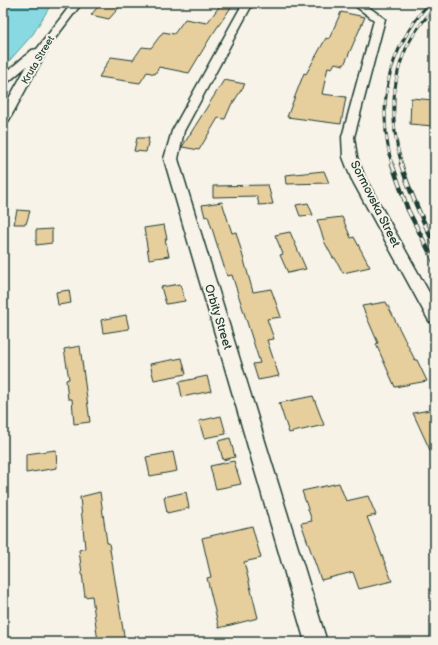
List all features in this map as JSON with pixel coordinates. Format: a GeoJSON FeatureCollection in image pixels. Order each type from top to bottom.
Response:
{"type":"FeatureCollection","features":[{"type":"Feature","properties":{"kind":"street","name":"Kruta Street"},"geometry":{"type":"LineString","coordinates":[[3,120],[45,44],[77,3]]}},
{"type":"Feature","properties":{"kind":"street","name":"Orbity Street"},"geometry":{"type":"LineString","coordinates":[[248,3],[178,131],[170,159],[316,642]]}},
{"type":"Feature","properties":{"kind":"street","name":"Sormovska Street"},"geometry":{"type":"LineString","coordinates":[[356,3],[380,19],[348,137],[350,157],[358,178],[435,317]]}},
{"type":"Feature","properties":{"kind":"street"},"geometry":{"type":"LineString","coordinates":[[3,82],[45,44]]}},
{"type":"Feature","properties":{"kind":"water"},"geometry":{"type":"Polygon","coordinates":[[[3,3],[52,3],[33,34],[3,68],[3,3]]]}},
{"type":"Feature","properties":{"kind":"building"},"geometry":{"type":"Polygon","coordinates":[[[101,3],[123,3],[109,19],[91,15],[101,3]]]}},
{"type":"Feature","properties":{"kind":"building"},"geometry":{"type":"Polygon","coordinates":[[[222,3],[234,3],[210,38],[189,73],[159,67],[155,74],[147,72],[140,83],[99,77],[111,57],[133,60],[142,47],[151,48],[163,32],[174,34],[185,19],[207,23],[222,3]]]}},
{"type":"Feature","properties":{"kind":"building"},"geometry":{"type":"Polygon","coordinates":[[[341,12],[365,17],[344,65],[335,63],[332,68],[328,67],[322,94],[346,97],[341,124],[287,117],[304,73],[306,74],[326,38],[329,39],[341,12]]]}},
{"type":"Feature","properties":{"kind":"building"},"geometry":{"type":"Polygon","coordinates":[[[224,80],[245,84],[232,103],[225,119],[218,118],[199,150],[182,147],[224,80]]]}},
{"type":"Feature","properties":{"kind":"building"},"geometry":{"type":"Polygon","coordinates":[[[411,98],[433,100],[433,126],[410,124],[411,98]]]}},
{"type":"Feature","properties":{"kind":"building"},"geometry":{"type":"Polygon","coordinates":[[[137,138],[149,138],[146,152],[134,151],[137,138]]]}},
{"type":"Feature","properties":{"kind":"building"},"geometry":{"type":"Polygon","coordinates":[[[324,171],[329,183],[286,184],[285,175],[324,171]]]}},
{"type":"Feature","properties":{"kind":"building"},"geometry":{"type":"Polygon","coordinates":[[[268,185],[273,204],[259,205],[257,196],[213,197],[213,186],[268,185]]]}},
{"type":"Feature","properties":{"kind":"building"},"geometry":{"type":"Polygon","coordinates":[[[222,202],[232,233],[236,232],[253,292],[271,289],[281,317],[267,319],[274,339],[267,340],[279,376],[258,380],[253,364],[260,363],[232,275],[227,276],[208,216],[205,217],[202,205],[222,202]]]}},
{"type":"Feature","properties":{"kind":"building"},"geometry":{"type":"Polygon","coordinates":[[[308,203],[313,215],[300,216],[296,205],[308,203]]]}},
{"type":"Feature","properties":{"kind":"building"},"geometry":{"type":"Polygon","coordinates":[[[17,210],[30,211],[26,224],[14,224],[17,210]]]}},
{"type":"Feature","properties":{"kind":"building"},"geometry":{"type":"Polygon","coordinates":[[[342,217],[351,238],[354,237],[370,267],[343,273],[335,258],[333,258],[325,243],[317,220],[342,217]]]}},
{"type":"Feature","properties":{"kind":"building"},"geometry":{"type":"Polygon","coordinates":[[[164,225],[167,239],[165,239],[169,256],[149,259],[144,228],[164,225]]]}},
{"type":"Feature","properties":{"kind":"building"},"geometry":{"type":"Polygon","coordinates":[[[52,229],[52,243],[36,245],[36,230],[52,229]]]}},
{"type":"Feature","properties":{"kind":"building"},"geometry":{"type":"Polygon","coordinates":[[[290,232],[306,269],[288,273],[280,255],[283,254],[275,235],[290,232]]]}},
{"type":"Feature","properties":{"kind":"building"},"geometry":{"type":"Polygon","coordinates":[[[180,284],[185,301],[166,304],[161,287],[180,284]]]}},
{"type":"Feature","properties":{"kind":"building"},"geometry":{"type":"Polygon","coordinates":[[[69,290],[71,303],[58,305],[56,292],[69,290]]]}},
{"type":"Feature","properties":{"kind":"building"},"geometry":{"type":"Polygon","coordinates":[[[386,302],[427,381],[395,387],[376,344],[378,343],[362,306],[386,302]]]}},
{"type":"Feature","properties":{"kind":"building"},"geometry":{"type":"Polygon","coordinates":[[[126,315],[129,329],[103,333],[101,320],[126,315]]]}},
{"type":"Feature","properties":{"kind":"building"},"geometry":{"type":"Polygon","coordinates":[[[80,346],[90,422],[74,424],[72,399],[68,399],[66,380],[69,379],[64,349],[80,346]]]}},
{"type":"Feature","properties":{"kind":"building"},"geometry":{"type":"Polygon","coordinates":[[[182,358],[186,374],[154,380],[150,364],[182,358]]]}},
{"type":"Feature","properties":{"kind":"building"},"geometry":{"type":"Polygon","coordinates":[[[207,376],[211,391],[182,397],[179,382],[207,376]]]}},
{"type":"Feature","properties":{"kind":"building"},"geometry":{"type":"Polygon","coordinates":[[[313,396],[324,425],[289,433],[279,403],[313,396]]]}},
{"type":"Feature","properties":{"kind":"building"},"geometry":{"type":"Polygon","coordinates":[[[435,409],[435,461],[413,413],[435,409]]]}},
{"type":"Feature","properties":{"kind":"building"},"geometry":{"type":"Polygon","coordinates":[[[221,416],[226,434],[204,438],[199,421],[221,416]]]}},
{"type":"Feature","properties":{"kind":"building"},"geometry":{"type":"Polygon","coordinates":[[[230,438],[235,457],[223,460],[218,441],[230,438]]]}},
{"type":"Feature","properties":{"kind":"building"},"geometry":{"type":"Polygon","coordinates":[[[56,450],[57,468],[26,473],[26,454],[56,450]]]}},
{"type":"Feature","properties":{"kind":"building"},"geometry":{"type":"Polygon","coordinates":[[[173,452],[177,471],[150,476],[146,457],[173,452]]]}},
{"type":"Feature","properties":{"kind":"building"},"geometry":{"type":"Polygon","coordinates":[[[234,461],[241,484],[216,489],[210,466],[234,461]]]}},
{"type":"Feature","properties":{"kind":"building"},"geometry":{"type":"Polygon","coordinates":[[[339,483],[346,501],[368,496],[376,515],[367,517],[392,581],[359,589],[353,572],[321,580],[301,523],[312,521],[302,491],[339,483]]]}},
{"type":"Feature","properties":{"kind":"building"},"geometry":{"type":"Polygon","coordinates":[[[100,492],[107,543],[109,543],[125,642],[98,642],[92,596],[85,597],[79,550],[85,548],[80,497],[100,492]]]}},
{"type":"Feature","properties":{"kind":"building"},"geometry":{"type":"Polygon","coordinates":[[[186,492],[189,508],[167,513],[164,497],[186,492]]]}},
{"type":"Feature","properties":{"kind":"building"},"geometry":{"type":"Polygon","coordinates":[[[252,526],[261,558],[244,562],[258,618],[219,628],[207,578],[211,577],[202,538],[252,526]]]}},
{"type":"Feature","properties":{"kind":"railway"},"geometry":{"type":"LineString","coordinates":[[392,165],[387,142],[385,120],[389,79],[403,40],[429,3]]}},
{"type":"Feature","properties":{"kind":"railway"},"geometry":{"type":"LineString","coordinates":[[402,165],[395,132],[394,98],[396,81],[400,64],[416,30],[435,7]]}},
{"type":"Feature","properties":{"kind":"railway"},"geometry":{"type":"LineString","coordinates":[[392,164],[408,210],[435,263]]}},
{"type":"Feature","properties":{"kind":"railway"},"geometry":{"type":"LineString","coordinates":[[401,164],[416,206],[435,246]]}}]}
